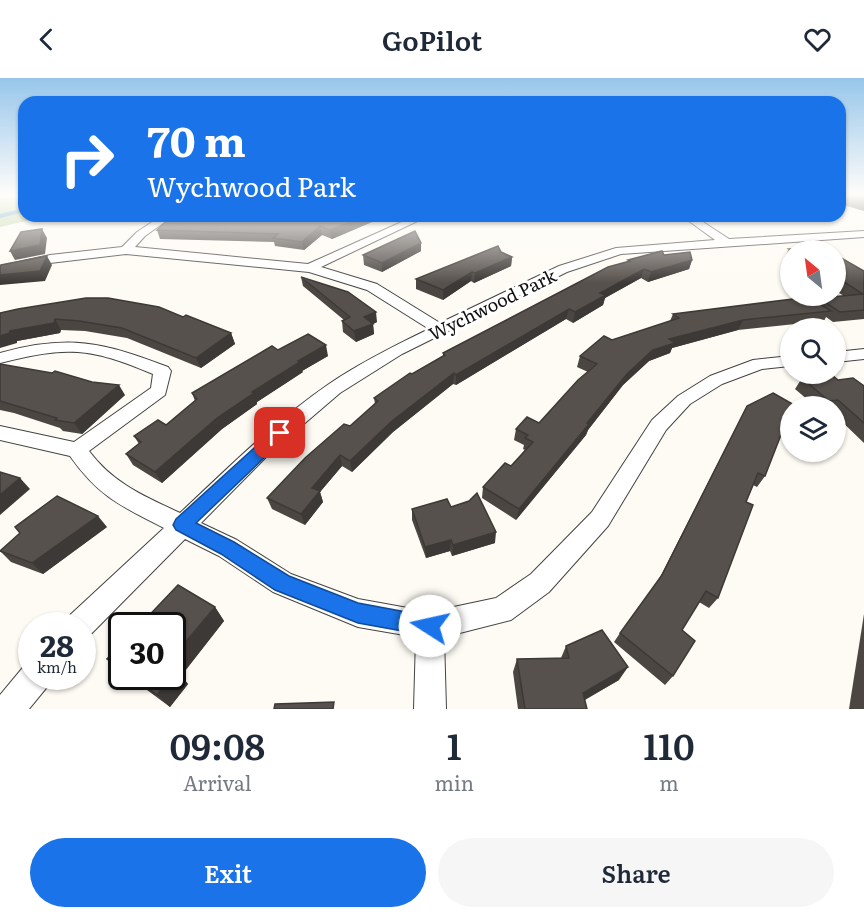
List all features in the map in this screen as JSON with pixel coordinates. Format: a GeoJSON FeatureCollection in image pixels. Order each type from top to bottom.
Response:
{"type":"FeatureCollection","features":[{"type":"Feature","properties":{"kind":"street"},"geometry":{"type":"LineString","coordinates":[[126,250],[141,234],[155,224]]}},
{"type":"Feature","properties":{"kind":"street"},"geometry":{"type":"LineString","coordinates":[[310,268],[405,224]]}},
{"type":"Feature","properties":{"kind":"street"},"geometry":{"type":"LineString","coordinates":[[700,224],[726,242]]}},
{"type":"Feature","properties":{"kind":"street","name":"Wychwood Park"},"geometry":{"type":"LineString","coordinates":[[93,612],[262,448],[334,389],[396,351],[439,329],[563,269],[620,251],[864,234]]}},
{"type":"Feature","properties":{"kind":"street"},"geometry":{"type":"LineString","coordinates":[[846,235],[864,244]]}},
{"type":"Feature","properties":{"kind":"street"},"geometry":{"type":"LineString","coordinates":[[0,270],[50,259],[126,250],[310,268],[372,287],[439,329]]}},
{"type":"Feature","properties":{"kind":"street"},"geometry":{"type":"LineString","coordinates":[[0,358],[35,347],[74,344],[99,348],[162,371],[159,391],[122,420],[76,450]]}},
{"type":"Feature","properties":{"kind":"street"},"geometry":{"type":"LineString","coordinates":[[850,355],[864,366]]}},
{"type":"Feature","properties":{"kind":"street"},"geometry":{"type":"LineString","coordinates":[[0,433],[76,450],[93,472],[120,495],[228,548],[282,583],[358,613],[430,626],[501,610],[540,583],[600,519],[659,425],[684,400],[716,380],[759,364],[780,362]]}},
{"type":"Feature","properties":{"kind":"street"},"geometry":{"type":"LineString","coordinates":[[430,626],[430,709]]}},
{"type":"Feature","properties":{"kind":"street"},"geometry":{"type":"LineString","coordinates":[[9,709],[25,690]]}},
{"type":"Feature","properties":{"kind":"building"},"geometry":{"type":"Polygon","coordinates":[[[163,224],[344,224],[330,230],[320,226],[302,242],[273,238],[278,234],[157,230],[163,224]]]}},
{"type":"Feature","properties":{"kind":"building"},"geometry":{"type":"Polygon","coordinates":[[[42,229],[40,245],[10,251],[21,232],[42,229]]]}},
{"type":"Feature","properties":{"kind":"building"},"geometry":{"type":"Polygon","coordinates":[[[415,231],[421,243],[382,263],[363,255],[415,231]]]}},
{"type":"Feature","properties":{"kind":"building"},"geometry":{"type":"Polygon","coordinates":[[[498,246],[501,252],[512,257],[475,273],[472,272],[443,290],[416,279],[498,246]]]}},
{"type":"Feature","properties":{"kind":"building"},"geometry":{"type":"Polygon","coordinates":[[[662,251],[664,255],[690,252],[692,260],[651,272],[644,269],[600,293],[606,295],[575,312],[569,309],[456,375],[454,373],[392,421],[350,461],[340,455],[312,488],[320,491],[301,514],[267,498],[305,458],[344,424],[350,426],[378,401],[374,398],[410,373],[412,374],[445,355],[443,353],[608,267],[662,251]]]}},
{"type":"Feature","properties":{"kind":"building"},"geometry":{"type":"Polygon","coordinates":[[[47,256],[40,271],[0,275],[1,265],[47,256]]]}},
{"type":"Feature","properties":{"kind":"building"},"geometry":{"type":"Polygon","coordinates":[[[846,261],[864,271],[864,310],[840,312],[831,306],[846,306],[846,296],[863,294],[846,283],[846,261]]]}},
{"type":"Feature","properties":{"kind":"building"},"geometry":{"type":"Polygon","coordinates":[[[301,277],[348,292],[376,312],[364,317],[373,324],[354,331],[342,321],[350,317],[301,277]]]}},
{"type":"Feature","properties":{"kind":"building"},"geometry":{"type":"Polygon","coordinates":[[[86,298],[108,298],[159,307],[231,333],[196,358],[122,328],[79,321],[55,319],[54,323],[10,331],[0,336],[0,313],[86,298]]]}},
{"type":"Feature","properties":{"kind":"building"},"geometry":{"type":"Polygon","coordinates":[[[780,301],[780,306],[823,306],[831,311],[743,320],[669,339],[675,343],[653,350],[627,374],[519,509],[483,487],[505,463],[511,466],[533,442],[525,438],[528,435],[516,429],[527,417],[539,423],[578,380],[597,364],[580,356],[604,336],[612,340],[679,318],[673,314],[780,301]]]}},
{"type":"Feature","properties":{"kind":"building"},"geometry":{"type":"Polygon","coordinates":[[[308,334],[326,345],[252,392],[254,393],[217,418],[155,472],[126,454],[141,442],[134,436],[158,420],[166,425],[197,399],[192,393],[272,346],[278,350],[308,334]]]}},
{"type":"Feature","properties":{"kind":"building"},"geometry":{"type":"Polygon","coordinates":[[[0,364],[52,373],[55,371],[92,382],[119,385],[74,423],[55,420],[57,418],[0,401],[0,364]]]}},
{"type":"Feature","properties":{"kind":"building"},"geometry":{"type":"Polygon","coordinates":[[[853,378],[864,386],[864,423],[846,407],[846,396],[823,396],[809,384],[846,384],[846,379],[853,378]]]}},
{"type":"Feature","properties":{"kind":"building"},"geometry":{"type":"Polygon","coordinates":[[[773,393],[780,397],[780,437],[765,476],[758,473],[746,502],[753,505],[718,598],[706,591],[682,630],[695,641],[673,676],[620,633],[662,575],[747,406],[773,393]]]}},
{"type":"Feature","properties":{"kind":"building"},"geometry":{"type":"Polygon","coordinates":[[[0,472],[20,478],[0,495],[0,472]]]}},
{"type":"Feature","properties":{"kind":"building"},"geometry":{"type":"Polygon","coordinates":[[[477,493],[496,532],[453,545],[451,540],[425,547],[412,509],[447,499],[451,507],[469,501],[477,493]]]}},
{"type":"Feature","properties":{"kind":"building"},"geometry":{"type":"Polygon","coordinates":[[[57,496],[98,516],[32,563],[0,551],[20,533],[15,527],[57,496]]]}},
{"type":"Feature","properties":{"kind":"building"},"geometry":{"type":"Polygon","coordinates":[[[178,585],[215,607],[186,641],[186,612],[152,612],[178,585]]]}},
{"type":"Feature","properties":{"kind":"building"},"geometry":{"type":"Polygon","coordinates":[[[602,630],[628,667],[583,693],[587,709],[525,709],[517,659],[569,658],[566,646],[602,630]]]}},
{"type":"Feature","properties":{"kind":"building"},"geometry":{"type":"Polygon","coordinates":[[[150,690],[161,690],[157,695],[150,690]]]}},
{"type":"Feature","properties":{"kind":"building"},"geometry":{"type":"Polygon","coordinates":[[[334,702],[333,709],[274,709],[275,704],[334,702]]]}},
{"type":"Feature","properties":{"kind":"route"},"geometry":{"type":"LineString","coordinates":[[280,433],[182,525],[228,548],[282,583],[358,613],[430,626]]}}]}
